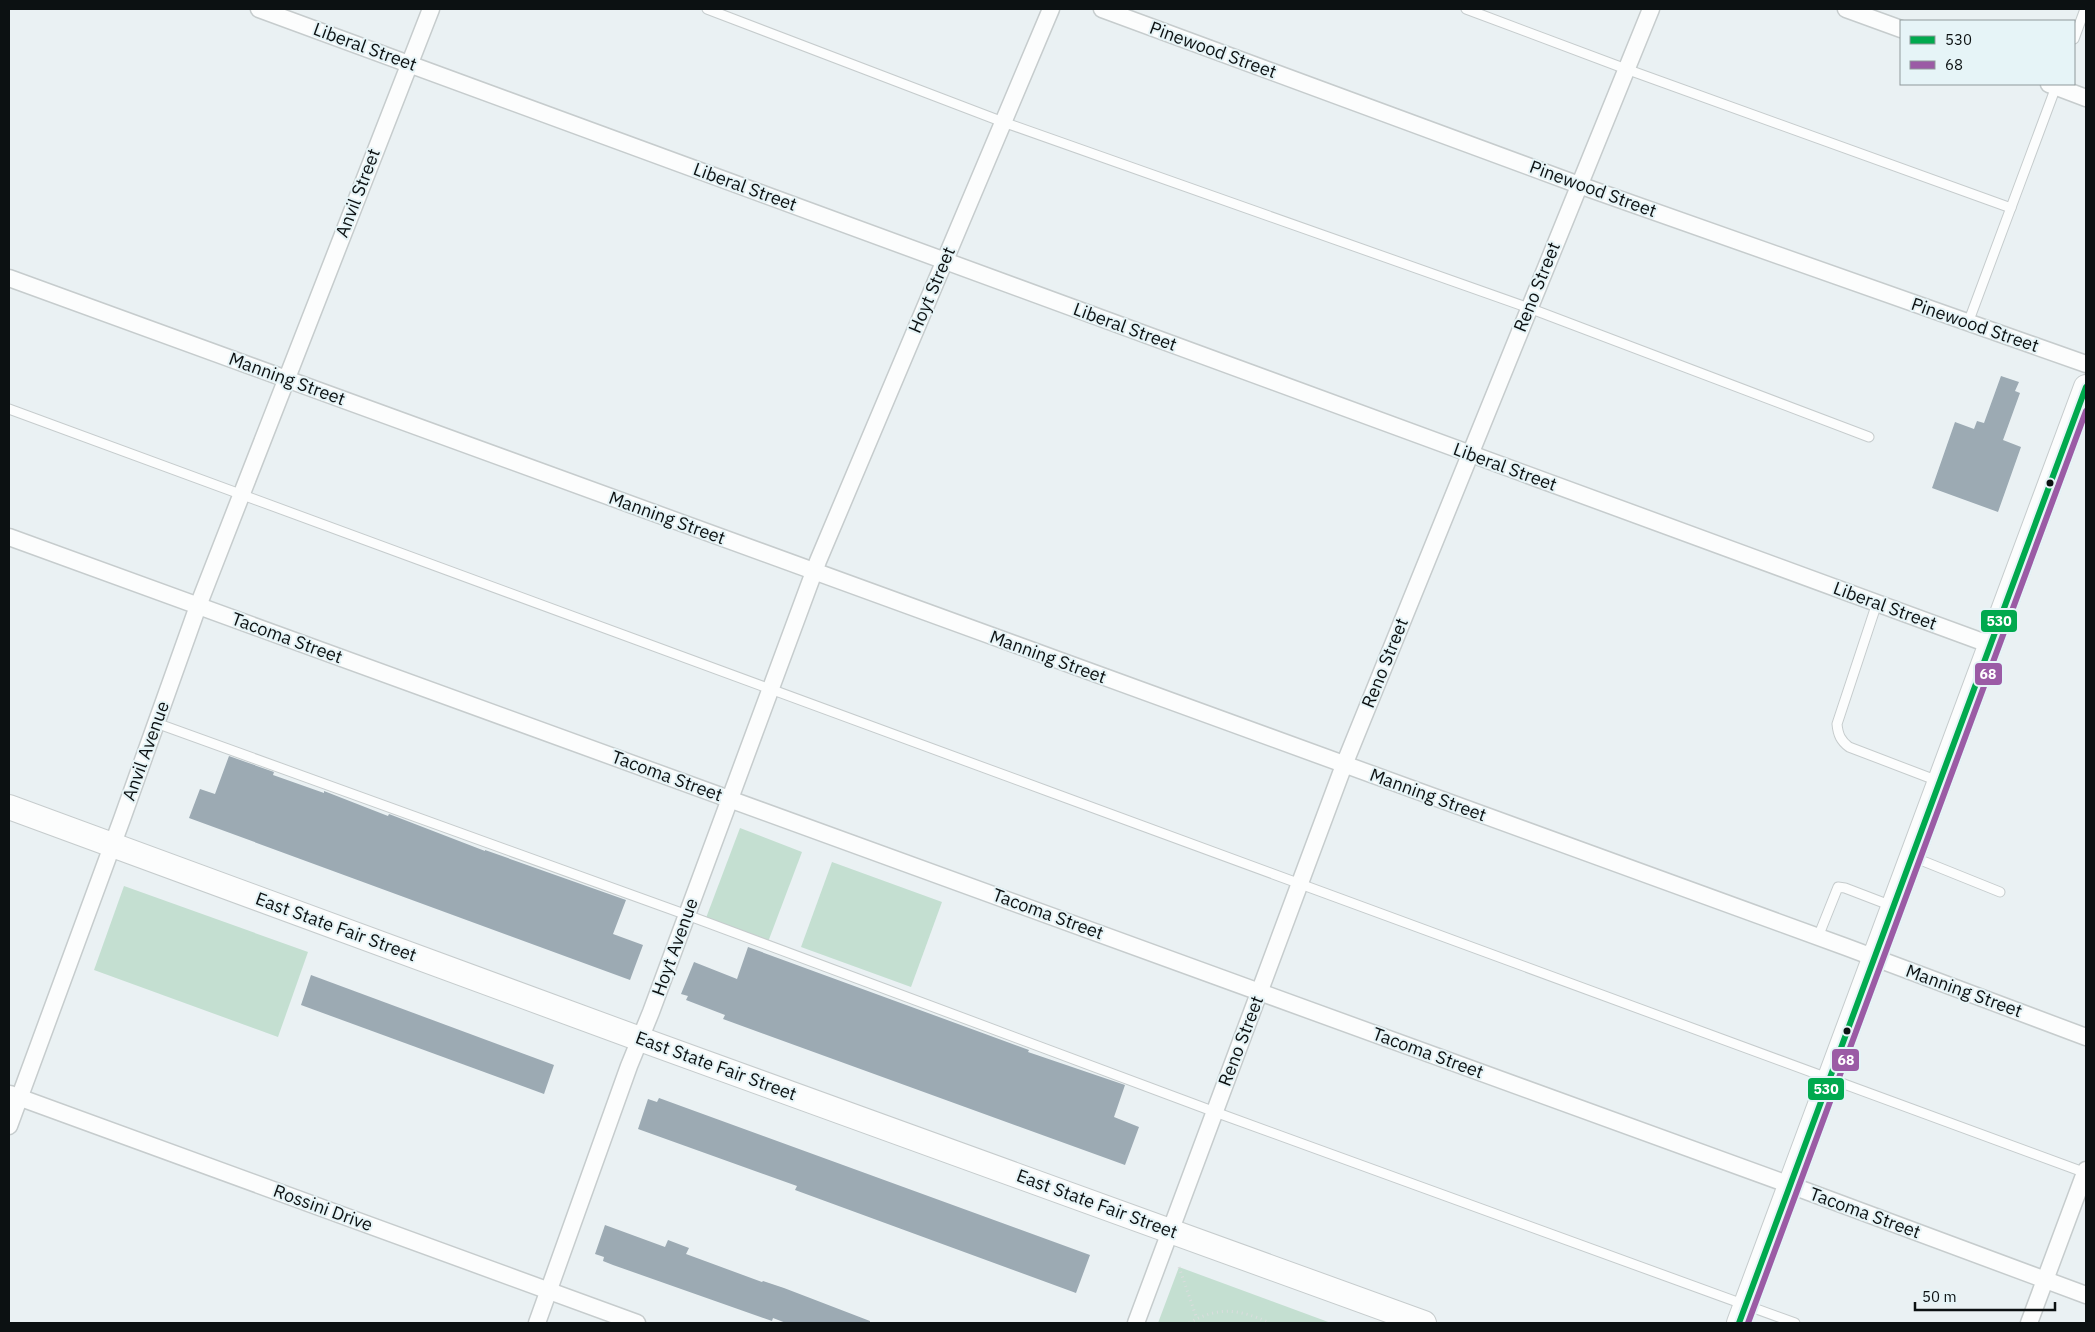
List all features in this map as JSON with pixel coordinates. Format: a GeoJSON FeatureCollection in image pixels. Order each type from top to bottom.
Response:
{"type":"FeatureCollection","features":[{"type":"Feature","properties":{"kind":"street","name":"Liberal Street"},"geometry":{"type":"LineString","coordinates":[[258,9],[1992,645]]}},
{"type":"Feature","properties":{"kind":"street","name":"Anvil Street"},"geometry":{"type":"LineString","coordinates":[[285,378],[431,9]]}},
{"type":"Feature","properties":{"kind":"street","name":"Hoyt Street"},"geometry":{"type":"LineString","coordinates":[[815,572],[944,260],[1051,9]]}},
{"type":"Feature","properties":{"kind":"street","name":"Pinewood Street"},"geometry":{"type":"LineString","coordinates":[[1102,9],[1579,185],[2086,364]]}},
{"type":"Feature","properties":{"kind":"street","name":"Reno Street"},"geometry":{"type":"LineString","coordinates":[[1136,1323],[1344,765],[1650,9]]}},
{"type":"Feature","properties":{"kind":"street"},"geometry":{"type":"LineString","coordinates":[[1846,9],[1900,29]]}},
{"type":"Feature","properties":{"kind":"street"},"geometry":{"type":"LineString","coordinates":[[2054,85],[2086,98]]}},
{"type":"Feature","properties":{"kind":"street","name":"Manning Street"},"geometry":{"type":"LineString","coordinates":[[9,278],[2086,1036]]}},
{"type":"Feature","properties":{"kind":"street","name":"Anvil Avenue"},"geometry":{"type":"LineString","coordinates":[[9,1126],[14,1095],[113,844],[198,606],[285,378]]}},
{"type":"Feature","properties":{"kind":"street"},"geometry":{"type":"LineString","coordinates":[[1742,1314],[1992,645],[2086,387]]}},
{"type":"Feature","properties":{"kind":"street","name":"Tacoma Street"},"geometry":{"type":"LineString","coordinates":[[9,537],[730,798],[2086,1295]]}},
{"type":"Feature","properties":{"kind":"street","name":"Hoyt Avenue"},"geometry":{"type":"LineString","coordinates":[[536,1323],[815,572]]}},
{"type":"Feature","properties":{"kind":"street","name":"East State Fair Street"},"geometry":{"type":"LineString","coordinates":[[9,807],[640,1039],[1424,1323]]}},
{"type":"Feature","properties":{"kind":"street","name":"Rossini Drive"},"geometry":{"type":"LineString","coordinates":[[14,1095],[637,1323]]}},
{"type":"Feature","properties":{"kind":"street"},"geometry":{"type":"LineString","coordinates":[[2029,1323],[2086,1172]]}},
{"type":"Feature","properties":{"kind":"lane"},"geometry":{"type":"LineString","coordinates":[[706,9],[1003,122],[1529,308],[1869,436]]}},
{"type":"Feature","properties":{"kind":"lane"},"geometry":{"type":"LineString","coordinates":[[1466,9],[2011,208]]}},
{"type":"Feature","properties":{"kind":"lane"},"geometry":{"type":"LineString","coordinates":[[2075,36],[2085,9]]}},
{"type":"Feature","properties":{"kind":"lane"},"geometry":{"type":"LineString","coordinates":[[1968,323],[2054,85]]}},
{"type":"Feature","properties":{"kind":"lane"},"geometry":{"type":"LineString","coordinates":[[9,409],[770,691],[2086,1172]]}},
{"type":"Feature","properties":{"kind":"lane"},"geometry":{"type":"LineString","coordinates":[[1877,603],[1837,724],[1838,733],[1842,742],[1849,747],[1940,782]]}},
{"type":"Feature","properties":{"kind":"lane"},"geometry":{"type":"LineString","coordinates":[[156,723],[687,915],[1215,1112],[1742,1314],[1795,1323]]}},
{"type":"Feature","properties":{"kind":"lane"},"geometry":{"type":"LineString","coordinates":[[1912,857],[2000,892]]}},
{"type":"Feature","properties":{"kind":"lane"},"geometry":{"type":"LineString","coordinates":[[1818,937],[1838,887],[1894,906]]}},
{"type":"Feature","properties":{"kind":"path"},"geometry":{"type":"LineString","coordinates":[[1179,1267],[1197,1318]]}},
{"type":"Feature","properties":{"kind":"path"},"geometry":{"type":"LineString","coordinates":[[1189,1323],[1206,1314],[1229,1310],[1270,1323]]}},
{"type":"Feature","properties":{"kind":"green space"},"geometry":{"type":"Polygon","coordinates":[[[740,828],[802,852],[768,942],[706,918],[740,828]]]}},
{"type":"Feature","properties":{"kind":"green space"},"geometry":{"type":"Polygon","coordinates":[[[832,862],[942,902],[911,987],[801,947],[832,862]]]}},
{"type":"Feature","properties":{"kind":"green space"},"geometry":{"type":"Polygon","coordinates":[[[124,886],[308,952],[278,1037],[94,970],[124,886]]]}},
{"type":"Feature","properties":{"kind":"green space"},"geometry":{"type":"Polygon","coordinates":[[[1179,1267],[1331,1323],[1158,1323],[1179,1267]]]}},
{"type":"Feature","properties":{"kind":"building"},"geometry":{"type":"Polygon","coordinates":[[[2001,376],[2019,382],[2015,391],[2020,393],[2003,440],[2021,447],[1998,512],[1932,488],[1955,422],[1974,429],[1977,421],[1984,423],[2001,376]]]}},
{"type":"Feature","properties":{"kind":"building"},"geometry":{"type":"Polygon","coordinates":[[[229,756],[274,772],[273,775],[324,793],[324,791],[388,816],[389,814],[485,851],[626,900],[613,934],[643,945],[630,980],[189,818],[200,789],[215,794],[229,756]]]}},
{"type":"Feature","properties":{"kind":"building"},"geometry":{"type":"Polygon","coordinates":[[[748,947],[1029,1050],[1028,1052],[1125,1085],[1114,1117],[1139,1127],[1125,1165],[723,1019],[725,1015],[686,1000],[688,996],[681,994],[694,962],[737,979],[748,947]]]}},
{"type":"Feature","properties":{"kind":"building"},"geometry":{"type":"Polygon","coordinates":[[[311,975],[554,1065],[544,1094],[301,1005],[311,975]]]}},
{"type":"Feature","properties":{"kind":"building"},"geometry":{"type":"Polygon","coordinates":[[[659,1098],[1090,1255],[1076,1293],[795,1190],[797,1186],[638,1129],[648,1099],[657,1102],[659,1098]]]}},
{"type":"Feature","properties":{"kind":"building"},"geometry":{"type":"Polygon","coordinates":[[[605,1225],[665,1247],[668,1240],[689,1248],[686,1254],[762,1282],[784,1288],[870,1321],[870,1323],[786,1323],[773,1318],[772,1321],[613,1265],[603,1261],[604,1257],[595,1254],[605,1225]]]}},
{"type":"Feature","properties":{"kind":"transit line","name":"530"},"geometry":{"type":"LineString","coordinates":[[1739,1323],[2086,387]]}},
{"type":"Feature","properties":{"kind":"transit line","name":"68"},"geometry":{"type":"LineString","coordinates":[[1748,1323],[2086,411]]}}]}
